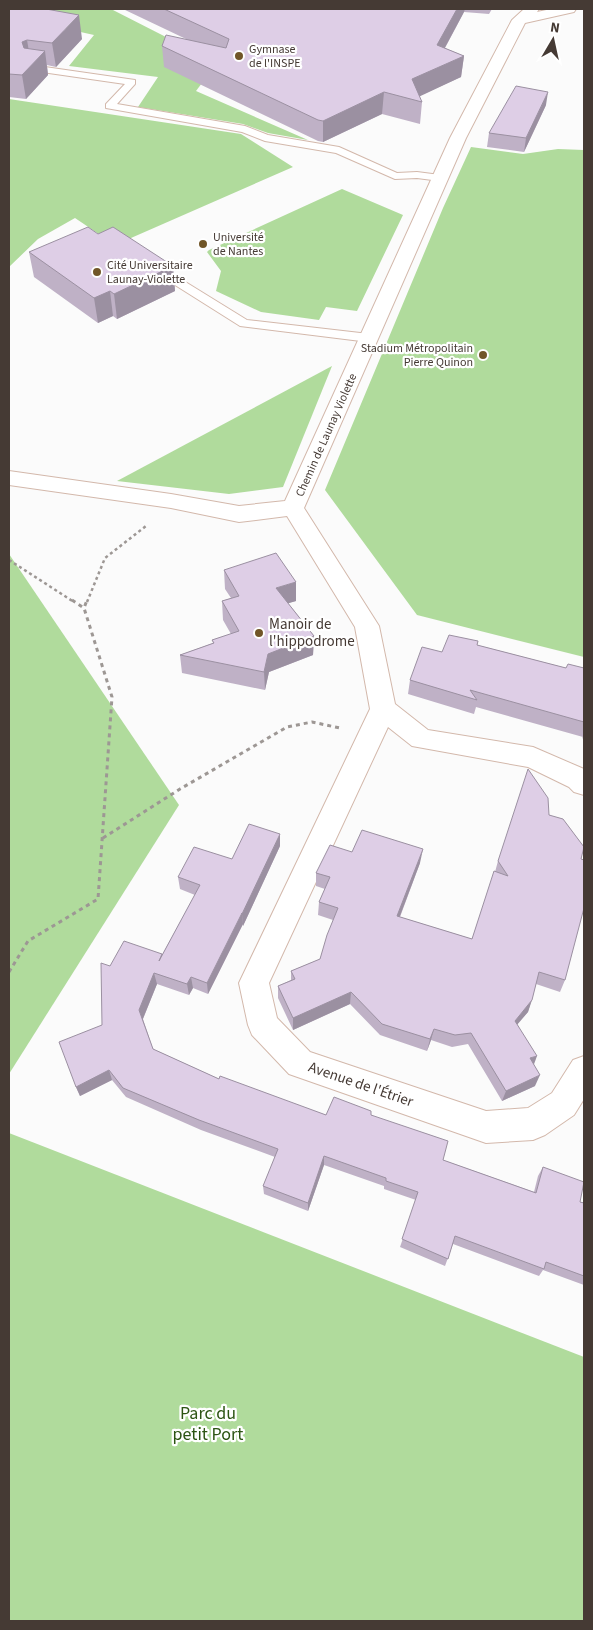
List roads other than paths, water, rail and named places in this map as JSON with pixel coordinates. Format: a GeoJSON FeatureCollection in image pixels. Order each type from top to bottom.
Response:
{"type":"FeatureCollection","features":[{"type":"Feature","properties":{"kind":"street","name":"Chemin de Launay Violette"},"geometry":{"type":"LineString","coordinates":[[9,478],[171,501],[239,514],[293,508],[440,178],[525,14],[569,9]]}},
{"type":"Feature","properties":{"kind":"street"},"geometry":{"type":"LineString","coordinates":[[293,508],[367,626],[383,709],[421,739],[533,756],[579,779],[584,784]]}},
{"type":"Feature","properties":{"kind":"street","name":"Avenue de l'Étrier"},"geometry":{"type":"LineString","coordinates":[[383,709],[254,983],[263,1025],[300,1064],[486,1126],[533,1124],[563,1104],[584,1071]]}},
{"type":"Feature","properties":{"kind":"lane"},"geometry":{"type":"LineString","coordinates":[[31,68],[132,82],[110,106],[246,129],[265,138],[339,150],[396,176],[417,175],[440,178]]}},
{"type":"Feature","properties":{"kind":"lane"},"geometry":{"type":"LineString","coordinates":[[179,282],[244,323],[368,338]]}},
{"type":"Feature","properties":{"kind":"place","name":"Gymnase de l'INSPE"},"geometry":{"type":"Point","coordinates":[239,56]}},
{"type":"Feature","properties":{"kind":"place","name":"Université de Nantes"},"geometry":{"type":"Point","coordinates":[203,244]}},
{"type":"Feature","properties":{"kind":"place","name":"Cité Universitaire Launay-Violette"},"geometry":{"type":"Point","coordinates":[97,272]}},
{"type":"Feature","properties":{"kind":"place","name":"Stadium Métropolitain Pierre Quinon"},"geometry":{"type":"Point","coordinates":[483,355]}},
{"type":"Feature","properties":{"kind":"place","name":"Manoir de l'hippodrome"},"geometry":{"type":"Point","coordinates":[259,633]}},
{"type":"Feature","properties":{"kind":"park label","name":"Parc du petit Port"},"geometry":{"type":"Point","coordinates":[208,1424]}}]}
